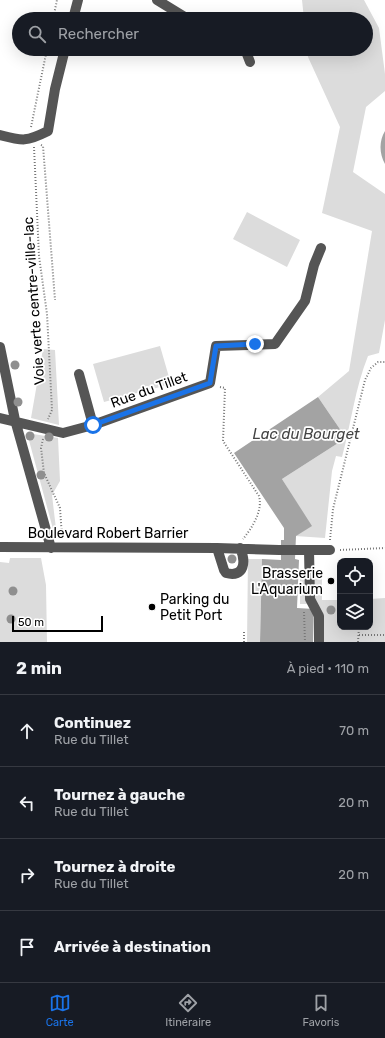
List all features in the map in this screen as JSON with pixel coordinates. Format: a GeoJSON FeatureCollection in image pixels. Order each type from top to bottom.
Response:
{"type":"FeatureCollection","features":[{"type":"Feature","properties":{"kind":"street"},"geometry":{"type":"LineString","coordinates":[[75,12],[78,0]]}},
{"type":"Feature","properties":{"kind":"street"},"geometry":{"type":"LineString","coordinates":[[157,0],[177,12]]}},
{"type":"Feature","properties":{"kind":"street"},"geometry":{"type":"LineString","coordinates":[[0,135],[22,141],[48,131],[55,89],[63,56]]}},
{"type":"Feature","properties":{"kind":"street"},"geometry":{"type":"LineString","coordinates":[[247,56],[250,62]]}},
{"type":"Feature","properties":{"kind":"street","name":"Rue du Tillet"},"geometry":{"type":"LineString","coordinates":[[0,418],[15,420],[63,433],[93,425],[210,383],[216,346],[275,344],[305,301],[314,265],[321,248]]}},
{"type":"Feature","properties":{"kind":"street"},"geometry":{"type":"LineString","coordinates":[[0,347],[15,420],[51,548]]}},
{"type":"Feature","properties":{"kind":"street"},"geometry":{"type":"LineString","coordinates":[[79,374],[93,425]]}},
{"type":"Feature","properties":{"kind":"street","name":"Boulevard Robert Barrier"},"geometry":{"type":"LineString","coordinates":[[0,547],[330,550]]}},
{"type":"Feature","properties":{"kind":"street"},"geometry":{"type":"LineString","coordinates":[[217,548],[226,574],[232,575],[242,569],[244,563],[244,556],[240,548]]}},
{"type":"Feature","properties":{"kind":"street"},"geometry":{"type":"LineString","coordinates":[[309,550],[310,599],[319,616],[319,642]]}},
{"type":"Feature","properties":{"kind":"path"},"geometry":{"type":"LineString","coordinates":[[54,12],[57,0]]}},
{"type":"Feature","properties":{"kind":"path","name":"Voie verte centre-ville-lac"},"geometry":{"type":"LineString","coordinates":[[46,56],[31,126],[35,151],[39,256],[47,314],[52,410],[45,428],[41,448],[44,473],[60,508],[62,548]]}},
{"type":"Feature","properties":{"kind":"path"},"geometry":{"type":"LineString","coordinates":[[32,138],[43,146],[55,300]]}},
{"type":"Feature","properties":{"kind":"path"},"geometry":{"type":"LineString","coordinates":[[385,362],[378,362],[371,368],[365,380],[333,509],[330,550],[385,548]]}},
{"type":"Feature","properties":{"kind":"path"},"geometry":{"type":"LineString","coordinates":[[210,383],[215,387],[225,388],[223,441],[259,496],[260,501],[254,523],[243,538],[240,548]]}},
{"type":"Feature","properties":{"kind":"path"},"geometry":{"type":"LineString","coordinates":[[304,609],[305,642]]}},
{"type":"Feature","properties":{"kind":"path"},"geometry":{"type":"LineString","coordinates":[[358,642],[359,630]]}},
{"type":"Feature","properties":{"kind":"path"},"geometry":{"type":"LineString","coordinates":[[244,632],[244,642]]}},
{"type":"Feature","properties":{"kind":"path"},"geometry":{"type":"LineString","coordinates":[[359,634],[385,635]]}},
{"type":"Feature","properties":{"kind":"shaded area"},"geometry":{"type":"Polygon","coordinates":[[[302,0],[364,0],[370,12],[303,12],[302,0]]]}},
{"type":"Feature","properties":{"kind":"shaded area"},"geometry":{"type":"Polygon","coordinates":[[[373,17],[379,28],[385,74],[385,91],[366,107],[353,172],[385,194],[385,320],[379,353],[368,356],[356,393],[342,457],[336,456],[332,471],[325,538],[295,536],[311,526],[282,479],[346,438],[318,397],[349,371],[372,231],[322,213],[340,127],[308,57],[373,56],[373,17]]]}},
{"type":"Feature","properties":{"kind":"shaded area"},"geometry":{"type":"Polygon","coordinates":[[[247,212],[300,240],[287,267],[233,239],[247,212]]]}},
{"type":"Feature","properties":{"kind":"shaded area"},"geometry":{"type":"Polygon","coordinates":[[[160,346],[171,384],[104,402],[93,364],[160,346]]]}},
{"type":"Feature","properties":{"kind":"shaded area"},"geometry":{"type":"Polygon","coordinates":[[[43,349],[55,350],[59,425],[31,418],[43,349]]]}},
{"type":"Feature","properties":{"kind":"shaded area"},"geometry":{"type":"Polygon","coordinates":[[[27,433],[58,438],[60,481],[52,495],[56,529],[53,529],[27,433]]]}},
{"type":"Feature","properties":{"kind":"shaded area"},"geometry":{"type":"Polygon","coordinates":[[[10,558],[41,558],[46,585],[47,642],[0,642],[0,562],[9,563],[10,558]]]}},
{"type":"Feature","properties":{"kind":"shaded area"},"geometry":{"type":"Polygon","coordinates":[[[248,559],[262,559],[260,642],[247,642],[248,559]]]}},
{"type":"Feature","properties":{"kind":"shaded area"},"geometry":{"type":"Polygon","coordinates":[[[312,571],[322,571],[322,600],[337,600],[337,630],[373,630],[373,599],[385,598],[385,642],[321,642],[313,599],[312,571]]]}},
{"type":"Feature","properties":{"kind":"shaded area"},"geometry":{"type":"Polygon","coordinates":[[[308,572],[308,604],[300,604],[300,573],[308,572]]]}},
{"type":"Feature","properties":{"kind":"water"},"geometry":{"type":"Polygon","coordinates":[[[385,131],[385,164],[380,147],[385,131]]]}},
{"type":"Feature","properties":{"kind":"water","name":"Lac du Bourget"},"geometry":{"type":"Polygon","coordinates":[[[318,397],[346,438],[282,479],[312,526],[296,536],[295,559],[299,560],[297,608],[314,609],[313,642],[260,642],[262,559],[281,560],[281,540],[284,540],[284,528],[234,453],[318,397]]]}},
{"type":"Feature","properties":{"kind":"place","name":"Brasserie L'Aquarium"},"geometry":{"type":"Point","coordinates":[331,581]}},
{"type":"Feature","properties":{"kind":"place","name":"Parking du Petit Port"},"geometry":{"type":"Point","coordinates":[152,607]}},
{"type":"Feature","properties":{"kind":"route"},"geometry":{"type":"LineString","coordinates":[[93,425],[210,383],[216,346],[255,344]]}}]}
